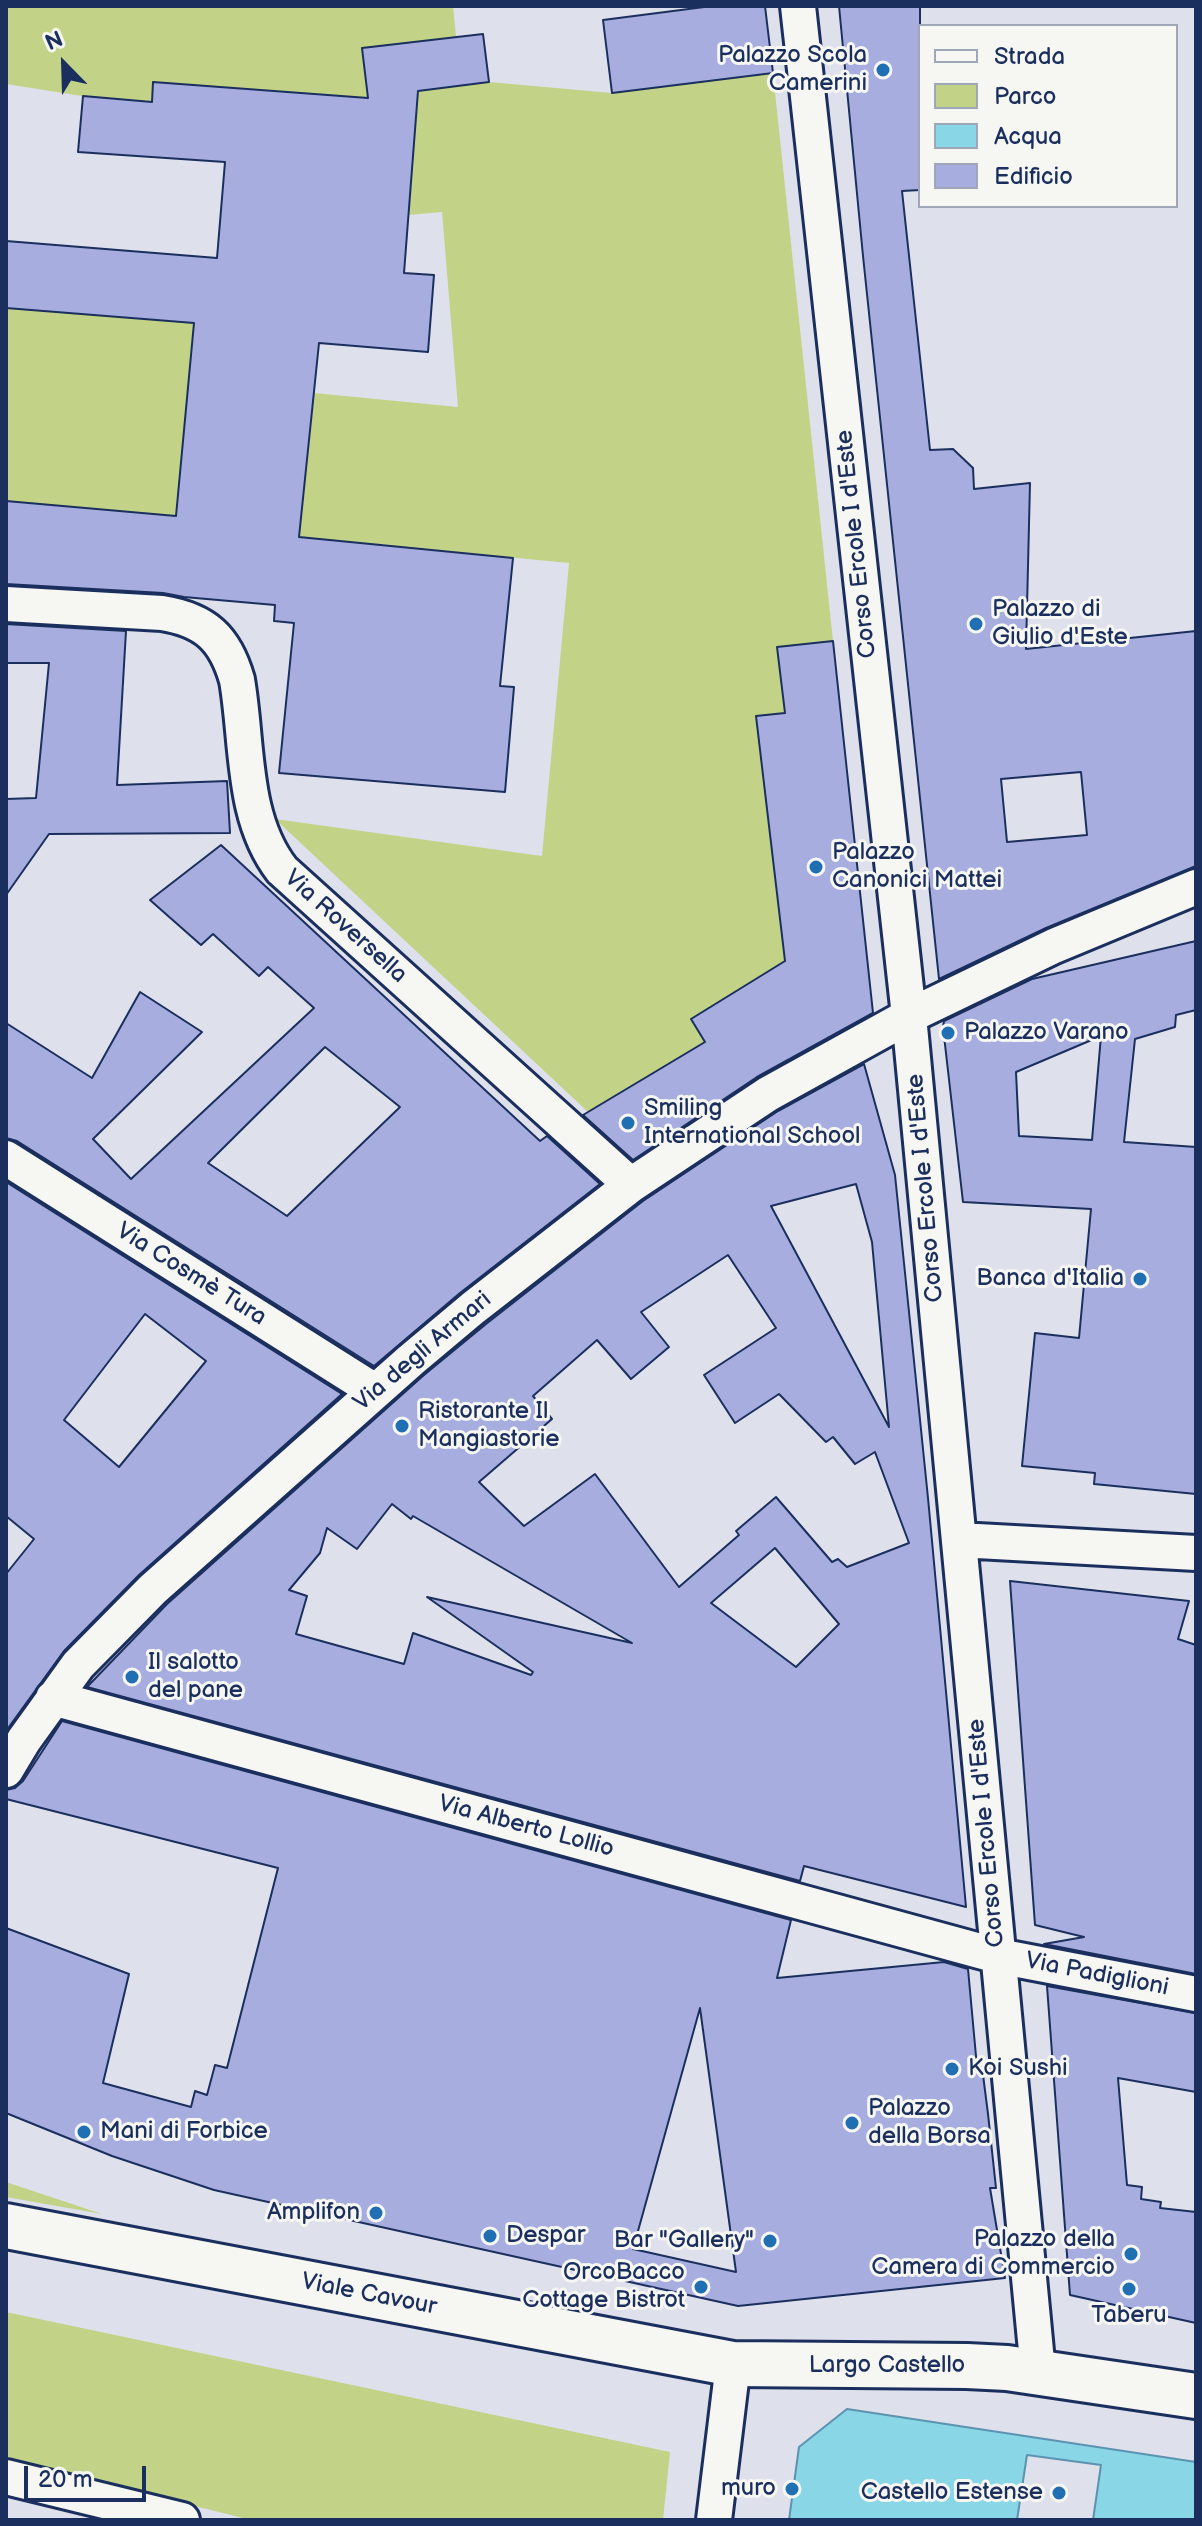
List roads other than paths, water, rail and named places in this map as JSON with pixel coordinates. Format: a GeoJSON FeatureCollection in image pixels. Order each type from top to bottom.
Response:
{"type":"FeatureCollection","features":[{"type":"Feature","properties":{"kind":"street","name":"Corso Ercole I d'Este"},"geometry":{"type":"LineString","coordinates":[[798,6],[909,1016],[1038,2372]]}},
{"type":"Feature","properties":{"kind":"street","name":"Via Roversella"},"geometry":{"type":"LineString","coordinates":[[6,604],[183,616],[213,634],[231,661],[237,680],[257,822],[260,835],[273,859],[631,1185]]}},
{"type":"Feature","properties":{"kind":"street","name":"Via degli Armari"},"geometry":{"type":"LineString","coordinates":[[6,1770],[78,1665],[153,1589],[473,1308],[631,1185],[768,1094],[909,1016],[1054,946],[1196,887]]}},
{"type":"Feature","properties":{"kind":"street","name":"Via Cosmè Tura"},"geometry":{"type":"LineString","coordinates":[[6,1158],[375,1391]]}},
{"type":"Feature","properties":{"kind":"street"},"geometry":{"type":"LineString","coordinates":[[959,1540],[1196,1553]]}},
{"type":"Feature","properties":{"kind":"street","name":"Via Alberto Lollio"},"geometry":{"type":"LineString","coordinates":[[53,1698],[998,1956]]}},
{"type":"Feature","properties":{"kind":"street","name":"Via Padiglioni"},"geometry":{"type":"LineString","coordinates":[[998,1956],[1196,1994]]}},
{"type":"Feature","properties":{"kind":"street","name":"Viale Cavour"},"geometry":{"type":"LineString","coordinates":[[6,2226],[733,2364]]}},
{"type":"Feature","properties":{"kind":"street"},"geometry":{"type":"LineString","coordinates":[[714,2520],[733,2364]]}},
{"type":"Feature","properties":{"kind":"street","name":"Largo Castello"},"geometry":{"type":"LineString","coordinates":[[733,2364],[967,2366],[1038,2372],[1196,2396]]}},
{"type":"Feature","properties":{"kind":"street"},"geometry":{"type":"LineString","coordinates":[[6,2477],[182,2520]]}},
{"type":"Feature","properties":{"kind":"water"},"geometry":{"type":"Polygon","coordinates":[[[847,2409],[1196,2462],[1196,2520],[1093,2520],[1101,2465],[1027,2455],[1017,2520],[789,2520],[799,2447],[847,2409]]]}},
{"type":"Feature","properties":{"kind":"place","name":"Palazzo Scola Camerini"},"geometry":{"type":"Point","coordinates":[883,70]}},
{"type":"Feature","properties":{"kind":"place","name":"Palazzo di Giulio d'Este"},"geometry":{"type":"Point","coordinates":[976,624]}},
{"type":"Feature","properties":{"kind":"place","name":"Palazzo Canonici Mattei"},"geometry":{"type":"Point","coordinates":[816,867]}},
{"type":"Feature","properties":{"kind":"place","name":"Palazzo Varano"},"geometry":{"type":"Point","coordinates":[948,1033]}},
{"type":"Feature","properties":{"kind":"place","name":"Smiling International School"},"geometry":{"type":"Point","coordinates":[628,1123]}},
{"type":"Feature","properties":{"kind":"place","name":"Banca d'Italia"},"geometry":{"type":"Point","coordinates":[1140,1279]}},
{"type":"Feature","properties":{"kind":"place","name":"Ristorante Il Mangiastorie"},"geometry":{"type":"Point","coordinates":[402,1426]}},
{"type":"Feature","properties":{"kind":"place","name":"Il salotto del pane"},"geometry":{"type":"Point","coordinates":[132,1677]}},
{"type":"Feature","properties":{"kind":"place","name":"Koi Sushi"},"geometry":{"type":"Point","coordinates":[952,2069]}},
{"type":"Feature","properties":{"kind":"place","name":"Palazzo della Borsa"},"geometry":{"type":"Point","coordinates":[852,2123]}},
{"type":"Feature","properties":{"kind":"place","name":"Mani di Forbice"},"geometry":{"type":"Point","coordinates":[84,2132]}},
{"type":"Feature","properties":{"kind":"place","name":"Amplifon"},"geometry":{"type":"Point","coordinates":[376,2213]}},
{"type":"Feature","properties":{"kind":"place","name":"Despar"},"geometry":{"type":"Point","coordinates":[490,2236]}},
{"type":"Feature","properties":{"kind":"place","name":"Bar \"Gallery\""},"geometry":{"type":"Point","coordinates":[770,2241]}},
{"type":"Feature","properties":{"kind":"place","name":"Palazzo della Camera di Commercio"},"geometry":{"type":"Point","coordinates":[1131,2254]}},
{"type":"Feature","properties":{"kind":"place","name":"OrcoBacco Cottage Bistrot"},"geometry":{"type":"Point","coordinates":[701,2287]}},
{"type":"Feature","properties":{"kind":"place","name":"Taberu"},"geometry":{"type":"Point","coordinates":[1129,2289]}},
{"type":"Feature","properties":{"kind":"place","name":"muro"},"geometry":{"type":"Point","coordinates":[792,2489]}},
{"type":"Feature","properties":{"kind":"place","name":"Castello Estense"},"geometry":{"type":"Point","coordinates":[1059,2493]}}]}
